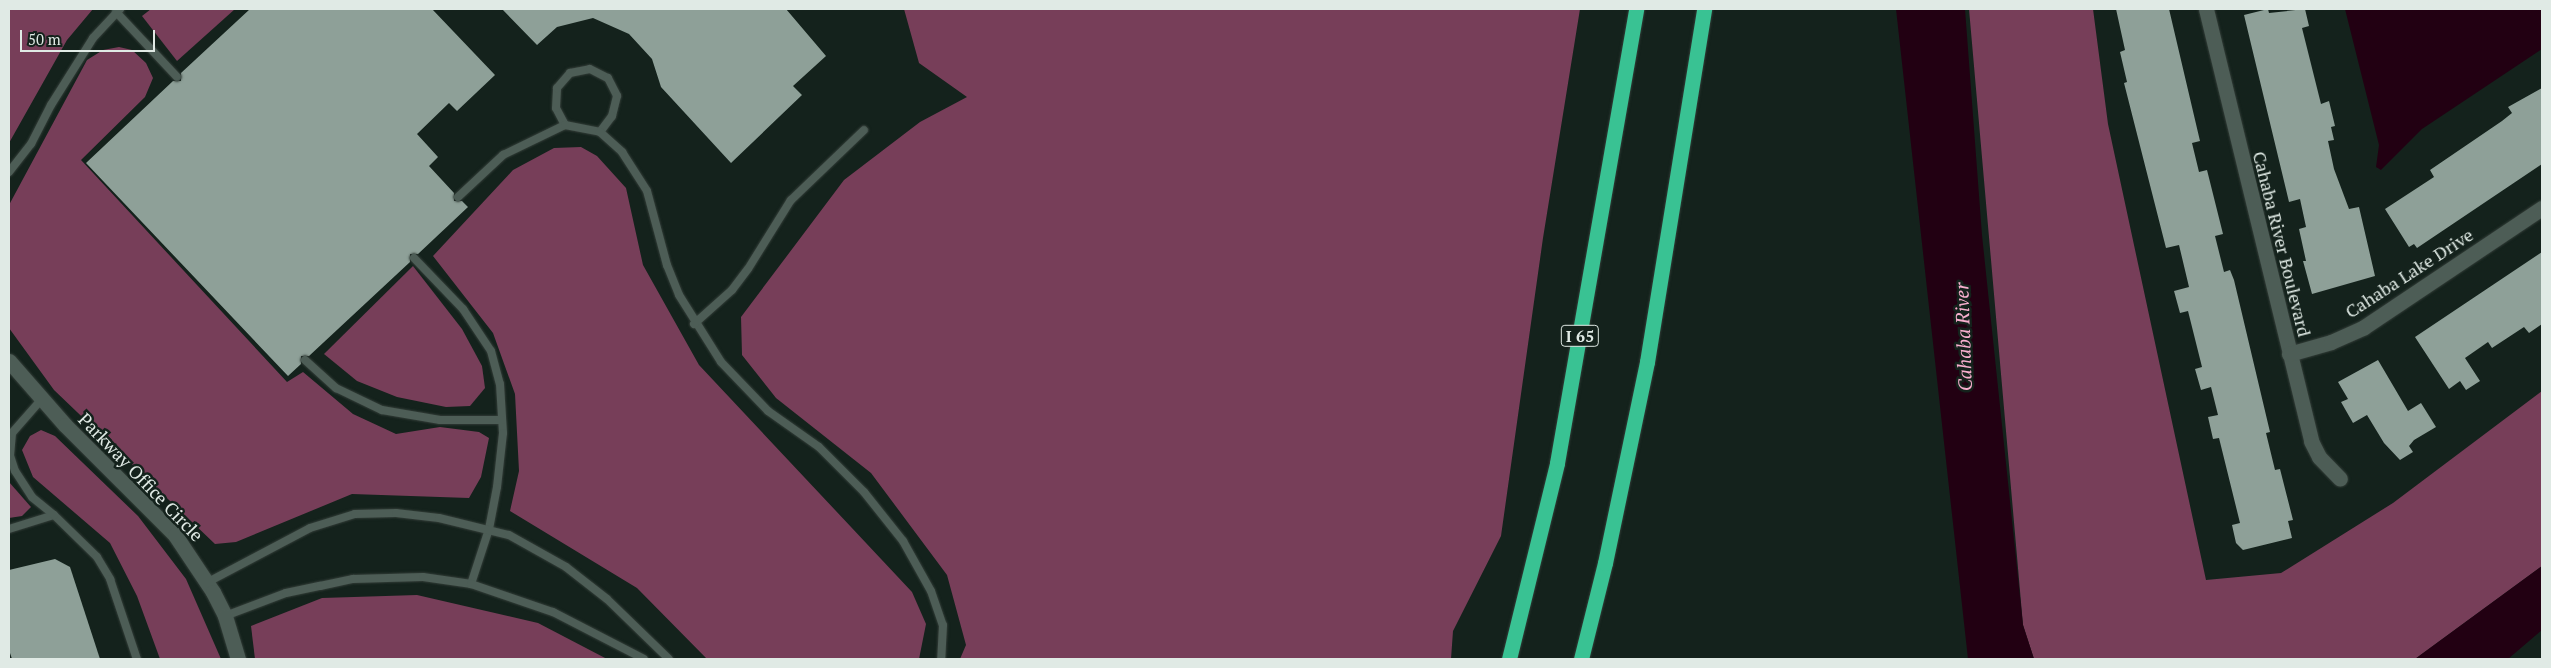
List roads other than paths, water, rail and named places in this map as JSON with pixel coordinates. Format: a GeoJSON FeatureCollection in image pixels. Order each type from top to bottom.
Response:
{"type":"FeatureCollection","features":[{"type":"Feature","properties":{"kind":"highway","name":"I 65"},"geometry":{"type":"LineString","coordinates":[[1509,659],[1558,464],[1636,9]]}},
{"type":"Feature","properties":{"kind":"highway"},"geometry":{"type":"LineString","coordinates":[[1581,659],[1605,563],[1647,362],[1704,9]]}},
{"type":"Feature","properties":{"kind":"street","name":"Cahaba River Boulevard"},"geometry":{"type":"LineString","coordinates":[[2206,9],[2311,441],[2319,457],[2340,479]]}},
{"type":"Feature","properties":{"kind":"street","name":"Cahaba Lake Drive"},"geometry":{"type":"LineString","coordinates":[[2289,354],[2332,342],[2364,327],[2542,208]]}},
{"type":"Feature","properties":{"kind":"street","name":"Parkway Office Circle"},"geometry":{"type":"LineString","coordinates":[[9,361],[41,400],[176,535],[208,582],[225,616],[238,659]]}},
{"type":"Feature","properties":{"kind":"lane"},"geometry":{"type":"LineString","coordinates":[[9,172],[32,144],[51,104],[93,38],[118,11],[177,77]]}},
{"type":"Feature","properties":{"kind":"lane"},"geometry":{"type":"LineString","coordinates":[[565,125],[556,108],[557,88],[570,73],[590,69],[608,78],[617,96],[612,116],[600,132]]}},
{"type":"Feature","properties":{"kind":"lane"},"geometry":{"type":"LineString","coordinates":[[458,197],[503,155],[565,125],[600,132],[622,152],[647,191],[667,265],[694,324],[742,387],[768,411],[819,448],[864,492],[903,541],[931,591],[943,625],[941,659]]}},
{"type":"Feature","properties":{"kind":"lane"},"geometry":{"type":"LineString","coordinates":[[694,324],[732,290],[748,269],[791,200],[864,130]]}},
{"type":"Feature","properties":{"kind":"lane"},"geometry":{"type":"LineString","coordinates":[[414,258],[463,309],[491,351],[500,384],[502,420],[497,487],[489,529],[471,584]]}},
{"type":"Feature","properties":{"kind":"lane"},"geometry":{"type":"LineString","coordinates":[[305,360],[336,388],[382,410],[440,420],[502,420]]}},
{"type":"Feature","properties":{"kind":"lane"},"geometry":{"type":"LineString","coordinates":[[41,400],[14,428],[10,456],[15,471],[32,497],[98,557],[110,579],[137,659]]}},
{"type":"Feature","properties":{"kind":"lane"},"geometry":{"type":"LineString","coordinates":[[208,582],[310,528],[355,514],[396,513],[430,517],[489,529],[527,544],[566,567],[607,599],[669,659]]}},
{"type":"Feature","properties":{"kind":"lane"},"geometry":{"type":"LineString","coordinates":[[9,529],[54,515]]}},
{"type":"Feature","properties":{"kind":"lane"},"geometry":{"type":"LineString","coordinates":[[225,616],[286,593],[353,579],[423,577],[471,584],[553,612],[644,659]]}},
{"type":"Feature","properties":{"kind":"water","name":"Cahaba River"},"geometry":{"type":"Polygon","coordinates":[[[1896,9],[1965,9],[1982,235],[2023,625],[2034,659],[1968,659],[1896,9]]]}},
{"type":"Feature","properties":{"kind":"water"},"geometry":{"type":"Polygon","coordinates":[[[2345,9],[2542,9],[2542,49],[2422,129],[2381,170],[2376,167],[2379,145],[2345,9]]]}},
{"type":"Feature","properties":{"kind":"water"},"geometry":{"type":"Polygon","coordinates":[[[2542,566],[2542,630],[2508,659],[2415,659],[2542,566]]]}}]}
